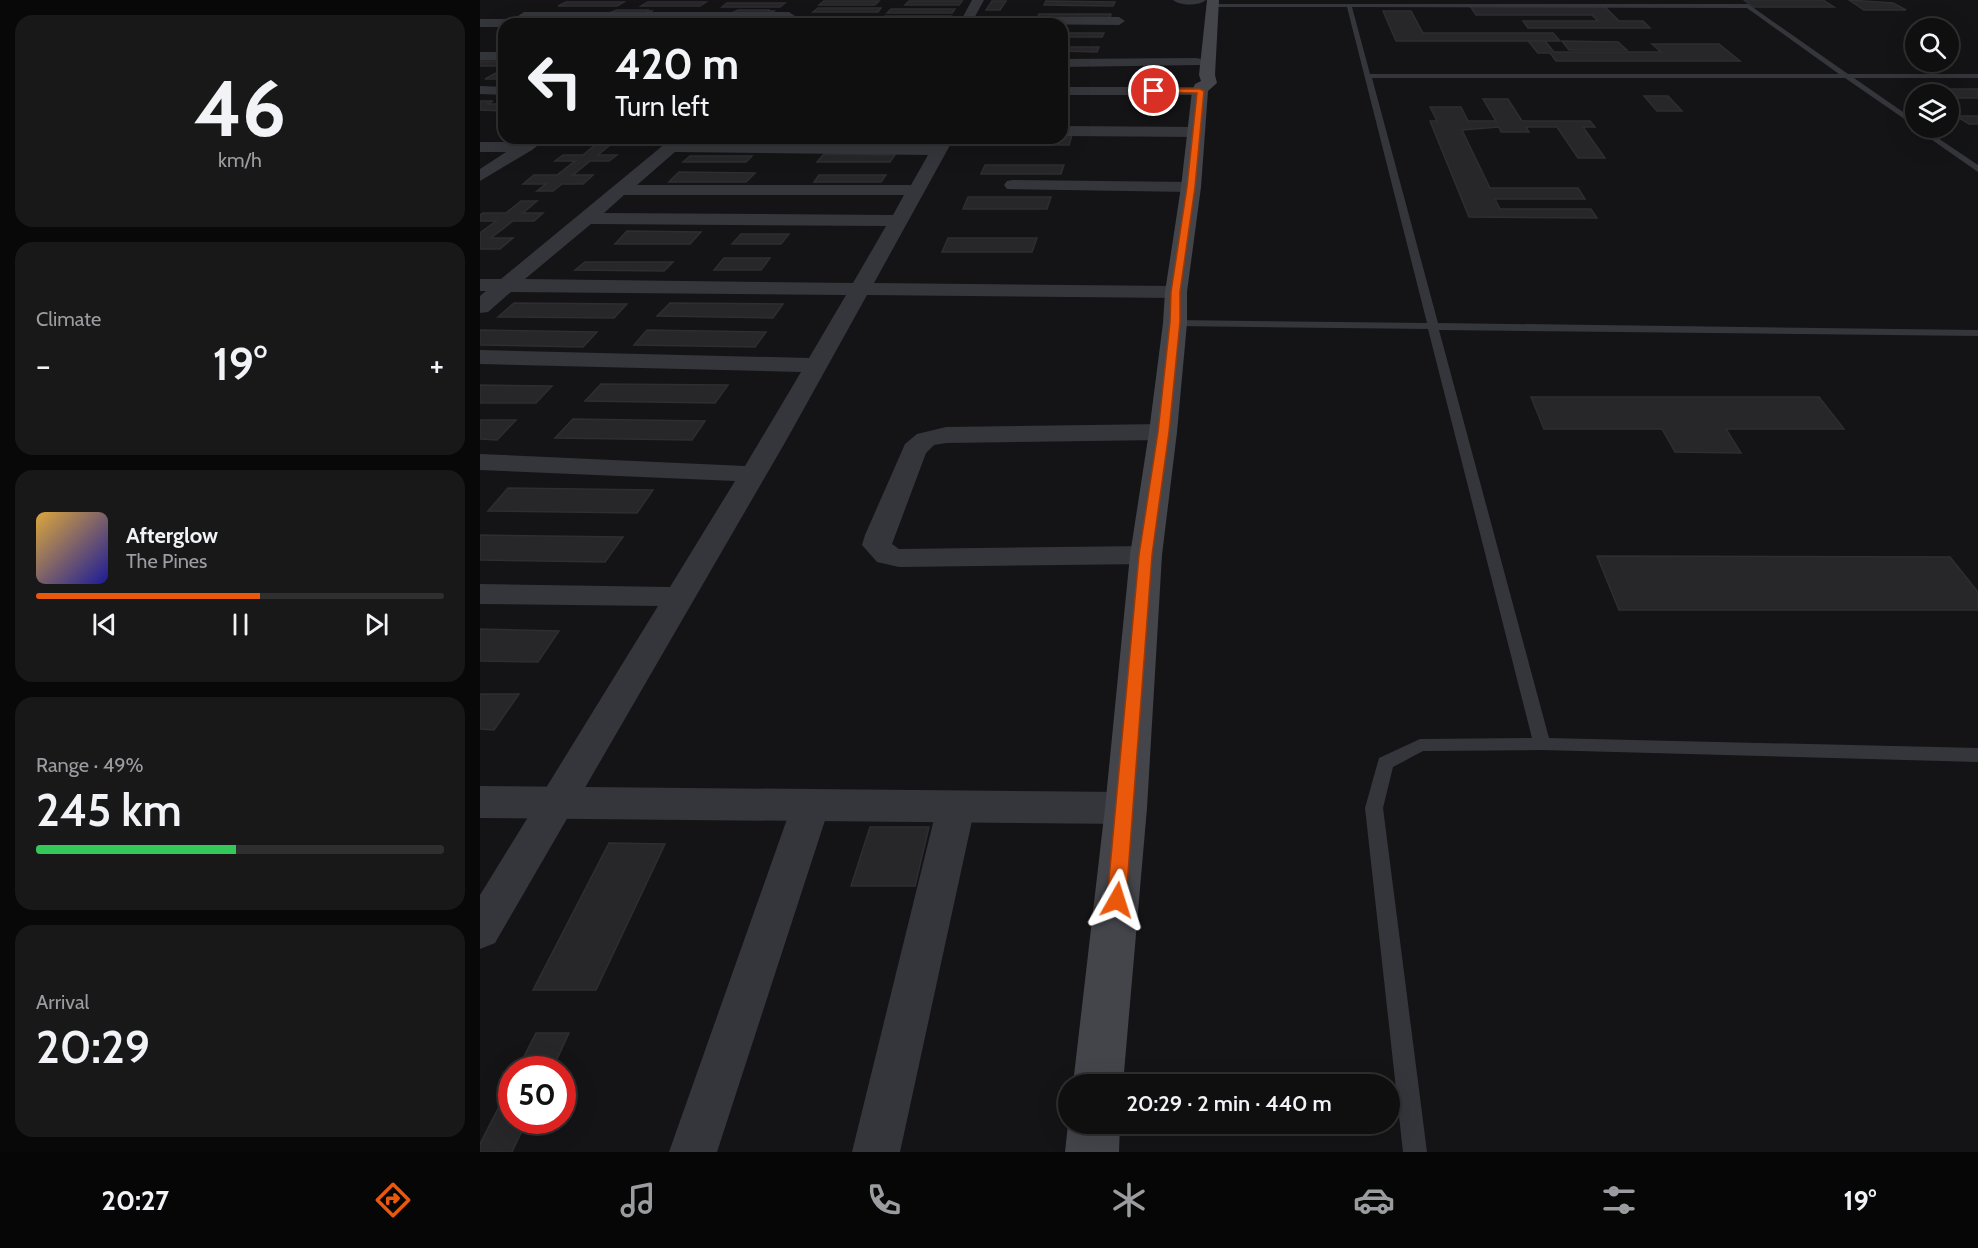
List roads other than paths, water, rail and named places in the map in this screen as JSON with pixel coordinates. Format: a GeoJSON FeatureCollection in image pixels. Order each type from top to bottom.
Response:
{"type":"FeatureCollection","features":[{"type":"Feature","properties":{"kind":"main road"},"geometry":{"type":"LineString","coordinates":[[1199,80],[1209,83],[1206,1]]}},
{"type":"Feature","properties":{"kind":"main road"},"geometry":{"type":"LineString","coordinates":[[1099,1074],[1126,808],[1146,555],[1163,432],[1175,307],[1197,132],[1206,1]]}},
{"type":"Feature","properties":{"kind":"main road"},"geometry":{"type":"LineString","coordinates":[[1092,1152],[1093,1134]]}},
{"type":"Feature","properties":{"kind":"street"},"geometry":{"type":"LineString","coordinates":[[968,18],[978,0]]}},
{"type":"Feature","properties":{"kind":"street"},"geometry":{"type":"LineString","coordinates":[[1179,0],[1206,1]]}},
{"type":"Feature","properties":{"kind":"street"},"geometry":{"type":"LineString","coordinates":[[520,18],[545,5]]}},
{"type":"Feature","properties":{"kind":"street"},"geometry":{"type":"LineString","coordinates":[[524,16],[786,18]]}},
{"type":"Feature","properties":{"kind":"street"},"geometry":{"type":"LineString","coordinates":[[480,23],[498,25]]}},
{"type":"Feature","properties":{"kind":"street"},"geometry":{"type":"LineString","coordinates":[[1068,24],[1117,30]]}},
{"type":"Feature","properties":{"kind":"street"},"geometry":{"type":"LineString","coordinates":[[480,38],[498,29]]}},
{"type":"Feature","properties":{"kind":"street"},"geometry":{"type":"LineString","coordinates":[[1068,30],[1117,30]]}},
{"type":"Feature","properties":{"kind":"street"},"geometry":{"type":"LineString","coordinates":[[1068,55],[1103,55],[1117,30]]}},
{"type":"Feature","properties":{"kind":"street"},"geometry":{"type":"LineString","coordinates":[[480,56],[498,56]]}},
{"type":"Feature","properties":{"kind":"street"},"geometry":{"type":"LineString","coordinates":[[1068,64],[1199,80]]}},
{"type":"Feature","properties":{"kind":"street"},"geometry":{"type":"LineString","coordinates":[[1068,91],[1199,80]]}},
{"type":"Feature","properties":{"kind":"street"},"geometry":{"type":"LineString","coordinates":[[480,90],[498,91]]}},
{"type":"Feature","properties":{"kind":"street"},"geometry":{"type":"LineString","coordinates":[[1068,131],[1197,132]]}},
{"type":"Feature","properties":{"kind":"street"},"geometry":{"type":"LineString","coordinates":[[480,147],[511,144]]}},
{"type":"Feature","properties":{"kind":"street"},"geometry":{"type":"LineString","coordinates":[[480,176],[529,144]]}},
{"type":"Feature","properties":{"kind":"street"},"geometry":{"type":"LineString","coordinates":[[480,307],[675,144]]}},
{"type":"Feature","properties":{"kind":"street"},"geometry":{"type":"LineString","coordinates":[[480,931],[753,474],[943,144]]}},
{"type":"Feature","properties":{"kind":"street"},"geometry":{"type":"LineString","coordinates":[[1013,185],[1191,187]]}},
{"type":"Feature","properties":{"kind":"street"},"geometry":{"type":"LineString","coordinates":[[619,190],[917,190]]}},
{"type":"Feature","properties":{"kind":"street"},"geometry":{"type":"LineString","coordinates":[[585,218],[899,221]]}},
{"type":"Feature","properties":{"kind":"street"},"geometry":{"type":"LineString","coordinates":[[480,285],[861,290],[1175,307]]}},
{"type":"Feature","properties":{"kind":"street"},"geometry":{"type":"LineString","coordinates":[[480,357],[817,365]]}},
{"type":"Feature","properties":{"kind":"street"},"geometry":{"type":"LineString","coordinates":[[1146,555],[899,558],[887,556],[877,545],[914,450],[926,439],[946,435],[1163,432]]}},
{"type":"Feature","properties":{"kind":"street"},"geometry":{"type":"LineString","coordinates":[[480,462],[753,474]]}},
{"type":"Feature","properties":{"kind":"street"},"geometry":{"type":"LineString","coordinates":[[480,594],[679,597]]}},
{"type":"Feature","properties":{"kind":"street"},"geometry":{"type":"LineString","coordinates":[[480,802],[1126,808]]}},
{"type":"Feature","properties":{"kind":"street"},"geometry":{"type":"LineString","coordinates":[[693,1152],[812,806]]}},
{"type":"Feature","properties":{"kind":"street"},"geometry":{"type":"LineString","coordinates":[[876,1152],[957,807]]}},
{"type":"Feature","properties":{"kind":"lane"},"geometry":{"type":"LineString","coordinates":[[1206,1],[1349,5],[1748,6],[1905,118]]}},
{"type":"Feature","properties":{"kind":"lane"},"geometry":{"type":"LineString","coordinates":[[1349,5],[1542,744]]}},
{"type":"Feature","properties":{"kind":"lane"},"geometry":{"type":"LineString","coordinates":[[1367,76],[1978,76]]}},
{"type":"Feature","properties":{"kind":"lane"},"geometry":{"type":"LineString","coordinates":[[1934,138],[1978,169]]}},
{"type":"Feature","properties":{"kind":"lane"},"geometry":{"type":"LineString","coordinates":[[1175,307],[1433,326],[1978,333]]}},
{"type":"Feature","properties":{"kind":"lane"},"geometry":{"type":"LineString","coordinates":[[1415,1152],[1374,808],[1385,763],[1420,745],[1542,744],[1978,755]]}}]}
